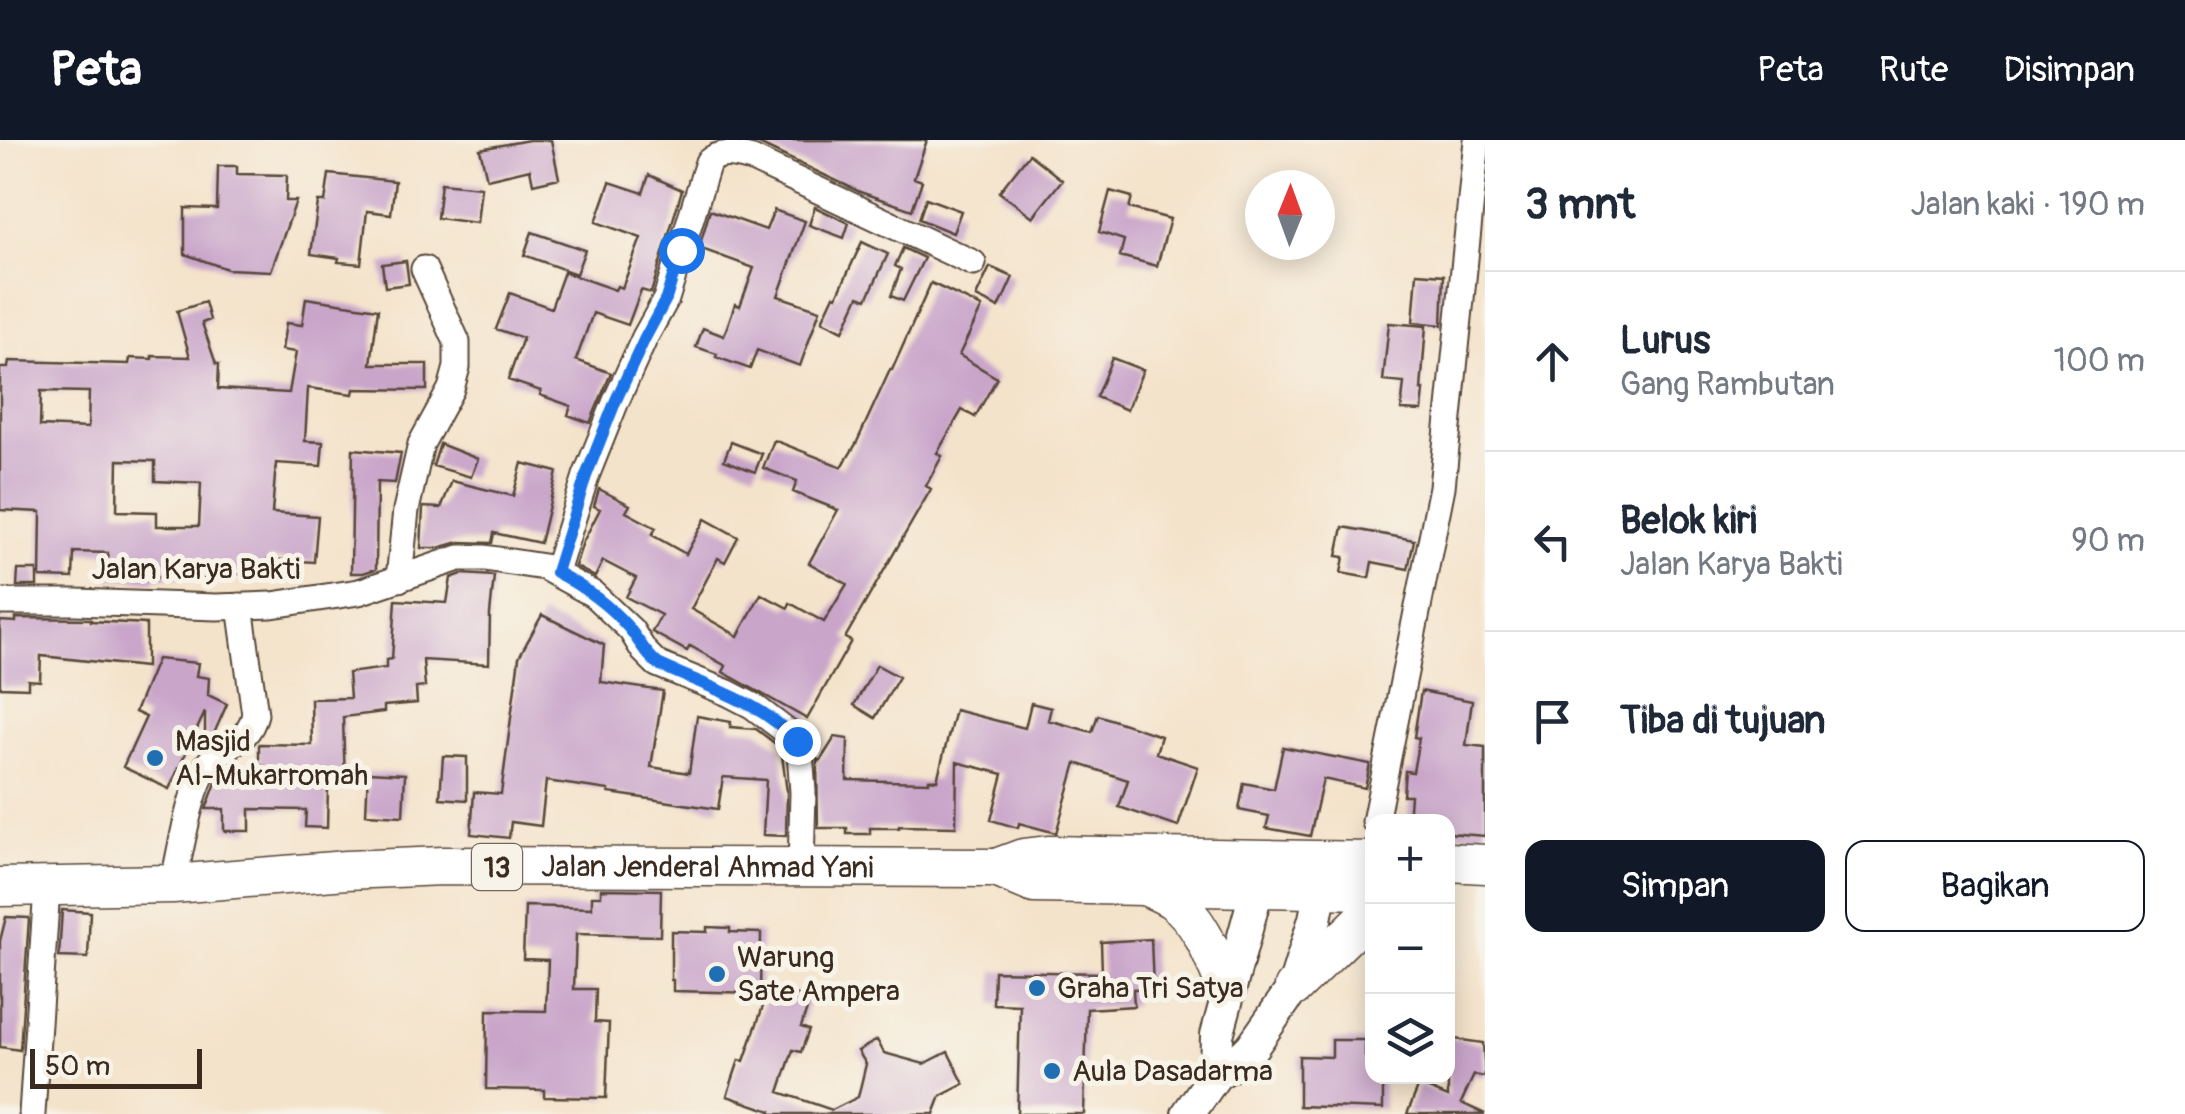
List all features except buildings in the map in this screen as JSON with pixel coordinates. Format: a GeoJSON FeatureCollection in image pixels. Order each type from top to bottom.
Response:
{"type":"FeatureCollection","features":[{"type":"Feature","properties":{"kind":"highway","name":"Jalan Jenderal Ahmad Yani"},"geometry":{"type":"LineString","coordinates":[[0,887],[173,884],[442,866],[996,868],[1048,854],[1262,872],[1324,874],[1365,865]]}},
{"type":"Feature","properties":{"kind":"highway"},"geometry":{"type":"LineString","coordinates":[[1455,862],[1485,864]]}},
{"type":"Feature","properties":{"kind":"highway","name":"Jalan Jenderal Ahmad Yani"},"geometry":{"type":"LineString","coordinates":[[996,868],[1034,884],[1144,885],[1262,872]]}},
{"type":"Feature","properties":{"kind":"highway"},"geometry":{"type":"LineString","coordinates":[[1144,885],[1173,900],[1188,916],[1202,935],[1228,991]]}},
{"type":"Feature","properties":{"kind":"highway"},"geometry":{"type":"LineString","coordinates":[[1455,888],[1485,886]]}},
{"type":"Feature","properties":{"kind":"highway"},"geometry":{"type":"LineString","coordinates":[[1294,987],[1365,918]]}},
{"type":"Feature","properties":{"kind":"main road"},"geometry":{"type":"LineString","coordinates":[[1216,1074],[1217,1035],[1262,872]]}},
{"type":"Feature","properties":{"kind":"main road"},"geometry":{"type":"LineString","coordinates":[[1188,1114],[1216,1074],[1252,1046],[1294,987],[1307,950],[1324,874]]}},
{"type":"Feature","properties":{"kind":"street"},"geometry":{"type":"LineString","coordinates":[[1377,814],[1442,486],[1477,140]]}},
{"type":"Feature","properties":{"kind":"street"},"geometry":{"type":"LineString","coordinates":[[556,572],[586,476],[610,416],[666,299],[708,162],[713,158],[734,154],[752,159],[973,263]]}},
{"type":"Feature","properties":{"kind":"street"},"geometry":{"type":"LineString","coordinates":[[399,580],[406,510],[421,444],[457,367],[458,342],[424,269]]}},
{"type":"Feature","properties":{"kind":"street","name":"Jalan Karya Bakti"},"geometry":{"type":"LineString","coordinates":[[0,602],[240,606],[323,600],[472,557],[521,562],[556,572],[593,594],[618,616],[658,664],[753,706],[795,738],[804,792],[801,868]]}},
{"type":"Feature","properties":{"kind":"street"},"geometry":{"type":"LineString","coordinates":[[173,884],[196,788],[209,764],[242,738],[254,721],[240,606]]}},
{"type":"Feature","properties":{"kind":"street"},"geometry":{"type":"LineString","coordinates":[[32,1114],[47,888]]}},
{"type":"Feature","properties":{"kind":"place","name":"Masjid Al-Mukarromah"},"geometry":{"type":"Point","coordinates":[155,758]}},
{"type":"Feature","properties":{"kind":"place","name":"Warung Sate Ampera"},"geometry":{"type":"Point","coordinates":[717,974]}},
{"type":"Feature","properties":{"kind":"place","name":"Graha Tri Satya"},"geometry":{"type":"Point","coordinates":[1037,988]}},
{"type":"Feature","properties":{"kind":"place","name":"Aula Dasadarma"},"geometry":{"type":"Point","coordinates":[1052,1071]}},
{"type":"Feature","properties":{"kind":"route"},"geometry":{"type":"LineString","coordinates":[[681,250],[666,299],[616,400],[586,476],[556,572],[593,594],[618,616],[658,664],[753,706],[797,741]]}}]}
